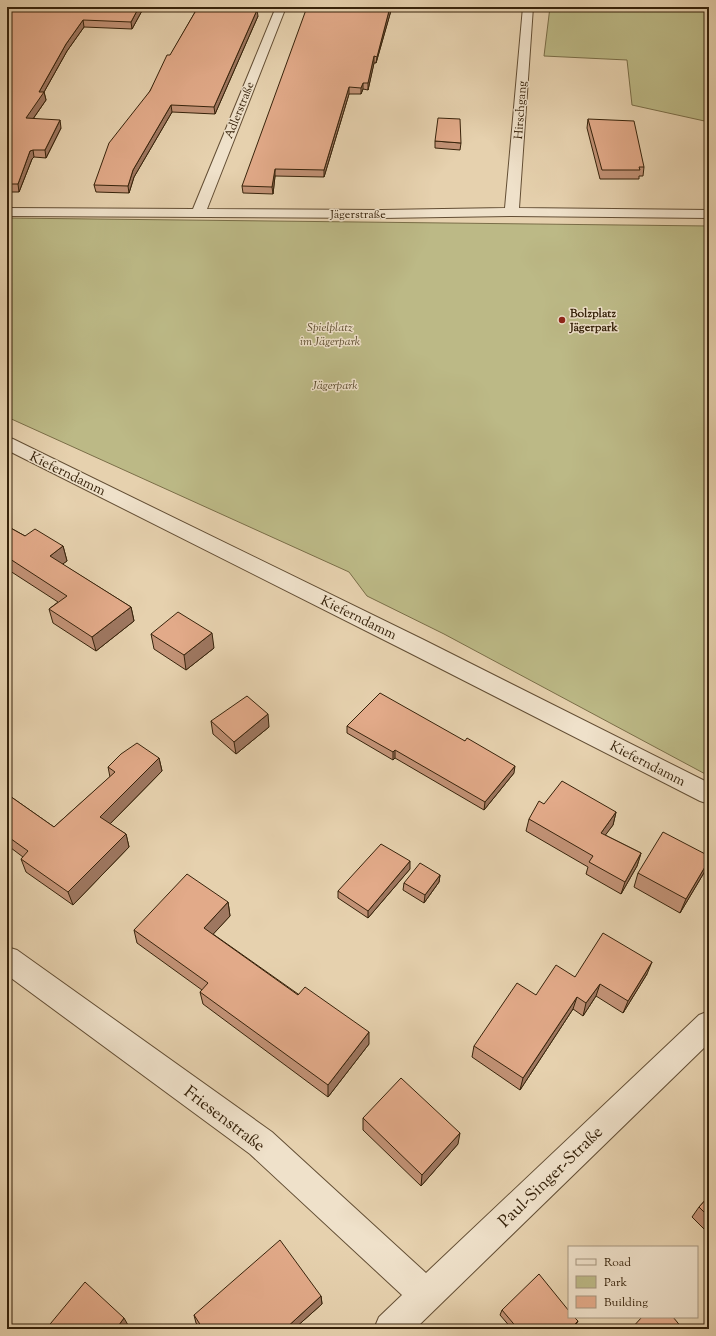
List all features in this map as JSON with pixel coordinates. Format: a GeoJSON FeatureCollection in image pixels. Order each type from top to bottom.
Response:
{"type":"FeatureCollection","features":[{"type":"Feature","properties":{"kind":"street","name":"Adlerstraße"},"geometry":{"type":"LineString","coordinates":[[198,213],[281,7]]}},
{"type":"Feature","properties":{"kind":"street","name":"Hirschgang"},"geometry":{"type":"LineString","coordinates":[[512,212],[528,7]]}},
{"type":"Feature","properties":{"kind":"street","name":"Jägerstraße"},"geometry":{"type":"LineString","coordinates":[[7,212],[381,214],[512,212],[709,214]]}},
{"type":"Feature","properties":{"kind":"street","name":"Kieferndamm"},"geometry":{"type":"LineString","coordinates":[[7,443],[402,639],[709,794]]}},
{"type":"Feature","properties":{"kind":"street","name":"Friesenstraße"},"geometry":{"type":"LineString","coordinates":[[7,960],[261,1143],[426,1295]]}},
{"type":"Feature","properties":{"kind":"street","name":"Paul-Singer-Straße"},"geometry":{"type":"LineString","coordinates":[[391,1329],[709,1024]]}},
{"type":"Feature","properties":{"kind":"green space"},"geometry":{"type":"Polygon","coordinates":[[[550,7],[709,7],[709,122],[632,105],[627,60],[544,56],[550,7]]]}},
{"type":"Feature","properties":{"kind":"green space","name":"Jägerpark"},"geometry":{"type":"Polygon","coordinates":[[[7,218],[709,226],[709,776],[444,634],[367,596],[349,572],[7,417],[7,218]]]}},
{"type":"Feature","properties":{"kind":"building"},"geometry":{"type":"Polygon","coordinates":[[[7,7],[139,7],[131,22],[83,20],[66,44],[39,92],[44,92],[26,118],[60,120],[45,150],[30,151],[18,184],[7,184],[7,7]]]}},
{"type":"Feature","properties":{"kind":"building"},"geometry":{"type":"Polygon","coordinates":[[[198,7],[225,7],[224,8],[257,10],[214,107],[171,105],[133,170],[128,186],[94,185],[109,143],[150,91],[167,55],[170,55],[198,7]]]}},
{"type":"Feature","properties":{"kind":"building"},"geometry":{"type":"Polygon","coordinates":[[[307,7],[390,7],[377,57],[374,56],[368,83],[363,83],[361,88],[349,87],[324,170],[275,169],[272,187],[242,186],[307,7]]]}},
{"type":"Feature","properties":{"kind":"building"},"geometry":{"type":"Polygon","coordinates":[[[438,118],[460,119],[461,143],[435,141],[438,118]]]}},
{"type":"Feature","properties":{"kind":"building"},"geometry":{"type":"Polygon","coordinates":[[[588,119],[634,121],[644,167],[639,167],[640,170],[602,170],[588,119]]]}},
{"type":"Feature","properties":{"kind":"building"},"geometry":{"type":"Polygon","coordinates":[[[7,526],[25,536],[35,529],[63,546],[50,556],[131,607],[92,637],[49,609],[67,596],[7,557],[7,526]]]}},
{"type":"Feature","properties":{"kind":"building"},"geometry":{"type":"Polygon","coordinates":[[[178,612],[212,633],[184,655],[151,634],[178,612]]]}},
{"type":"Feature","properties":{"kind":"building"},"geometry":{"type":"Polygon","coordinates":[[[380,693],[465,741],[467,738],[515,766],[485,802],[395,750],[393,752],[347,726],[380,693]]]}},
{"type":"Feature","properties":{"kind":"building"},"geometry":{"type":"Polygon","coordinates":[[[247,696],[268,714],[234,742],[211,721],[247,696]]]}},
{"type":"Feature","properties":{"kind":"building"},"geometry":{"type":"Polygon","coordinates":[[[137,743],[159,758],[100,817],[126,834],[68,892],[21,859],[28,851],[7,836],[7,794],[54,827],[115,772],[108,767],[121,754],[137,743]]]}},
{"type":"Feature","properties":{"kind":"building"},"geometry":{"type":"Polygon","coordinates":[[[562,781],[616,812],[601,833],[641,853],[625,882],[589,862],[593,856],[529,819],[539,801],[544,804],[562,781]]]}},
{"type":"Feature","properties":{"kind":"building"},"geometry":{"type":"Polygon","coordinates":[[[663,832],[709,856],[709,860],[686,899],[638,873],[663,832]]]}},
{"type":"Feature","properties":{"kind":"building"},"geometry":{"type":"Polygon","coordinates":[[[381,844],[410,861],[368,911],[338,891],[381,844]]]}},
{"type":"Feature","properties":{"kind":"building"},"geometry":{"type":"Polygon","coordinates":[[[420,863],[440,875],[425,895],[404,883],[420,863]]]}},
{"type":"Feature","properties":{"kind":"building"},"geometry":{"type":"Polygon","coordinates":[[[187,874],[228,902],[204,928],[298,995],[305,987],[369,1032],[328,1085],[200,992],[208,983],[134,930],[187,874]]]}},
{"type":"Feature","properties":{"kind":"building"},"geometry":{"type":"Polygon","coordinates":[[[603,933],[652,962],[628,1001],[600,984],[586,1003],[577,997],[523,1078],[474,1046],[517,983],[536,995],[556,965],[575,977],[603,933]]]}},
{"type":"Feature","properties":{"kind":"building"},"geometry":{"type":"Polygon","coordinates":[[[401,1078],[460,1133],[422,1175],[363,1118],[401,1078]]]}},
{"type":"Feature","properties":{"kind":"building"},"geometry":{"type":"Polygon","coordinates":[[[709,1196],[709,1217],[699,1207],[709,1196]]]}},
{"type":"Feature","properties":{"kind":"building"},"geometry":{"type":"Polygon","coordinates":[[[280,1240],[321,1296],[285,1329],[203,1329],[194,1315],[280,1240]]]}},
{"type":"Feature","properties":{"kind":"building"},"geometry":{"type":"Polygon","coordinates":[[[539,1274],[568,1310],[568,1318],[575,1318],[578,1321],[570,1329],[518,1329],[502,1310],[539,1274]]]}},
{"type":"Feature","properties":{"kind":"building"},"geometry":{"type":"Polygon","coordinates":[[[85,1282],[124,1318],[116,1329],[46,1329],[85,1282]]]}},
{"type":"Feature","properties":{"kind":"building"},"geometry":{"type":"Polygon","coordinates":[[[641,1318],[674,1318],[682,1328],[682,1329],[631,1329],[641,1318]]]}},
{"type":"Feature","properties":{"kind":"place","name":"Bolzplatz Jägerpark"},"geometry":{"type":"Point","coordinates":[562,320]}},
{"type":"Feature","properties":{"kind":"park label","name":"Spielplatz im Jägerpark"},"geometry":{"type":"Point","coordinates":[330,334]}}]}
